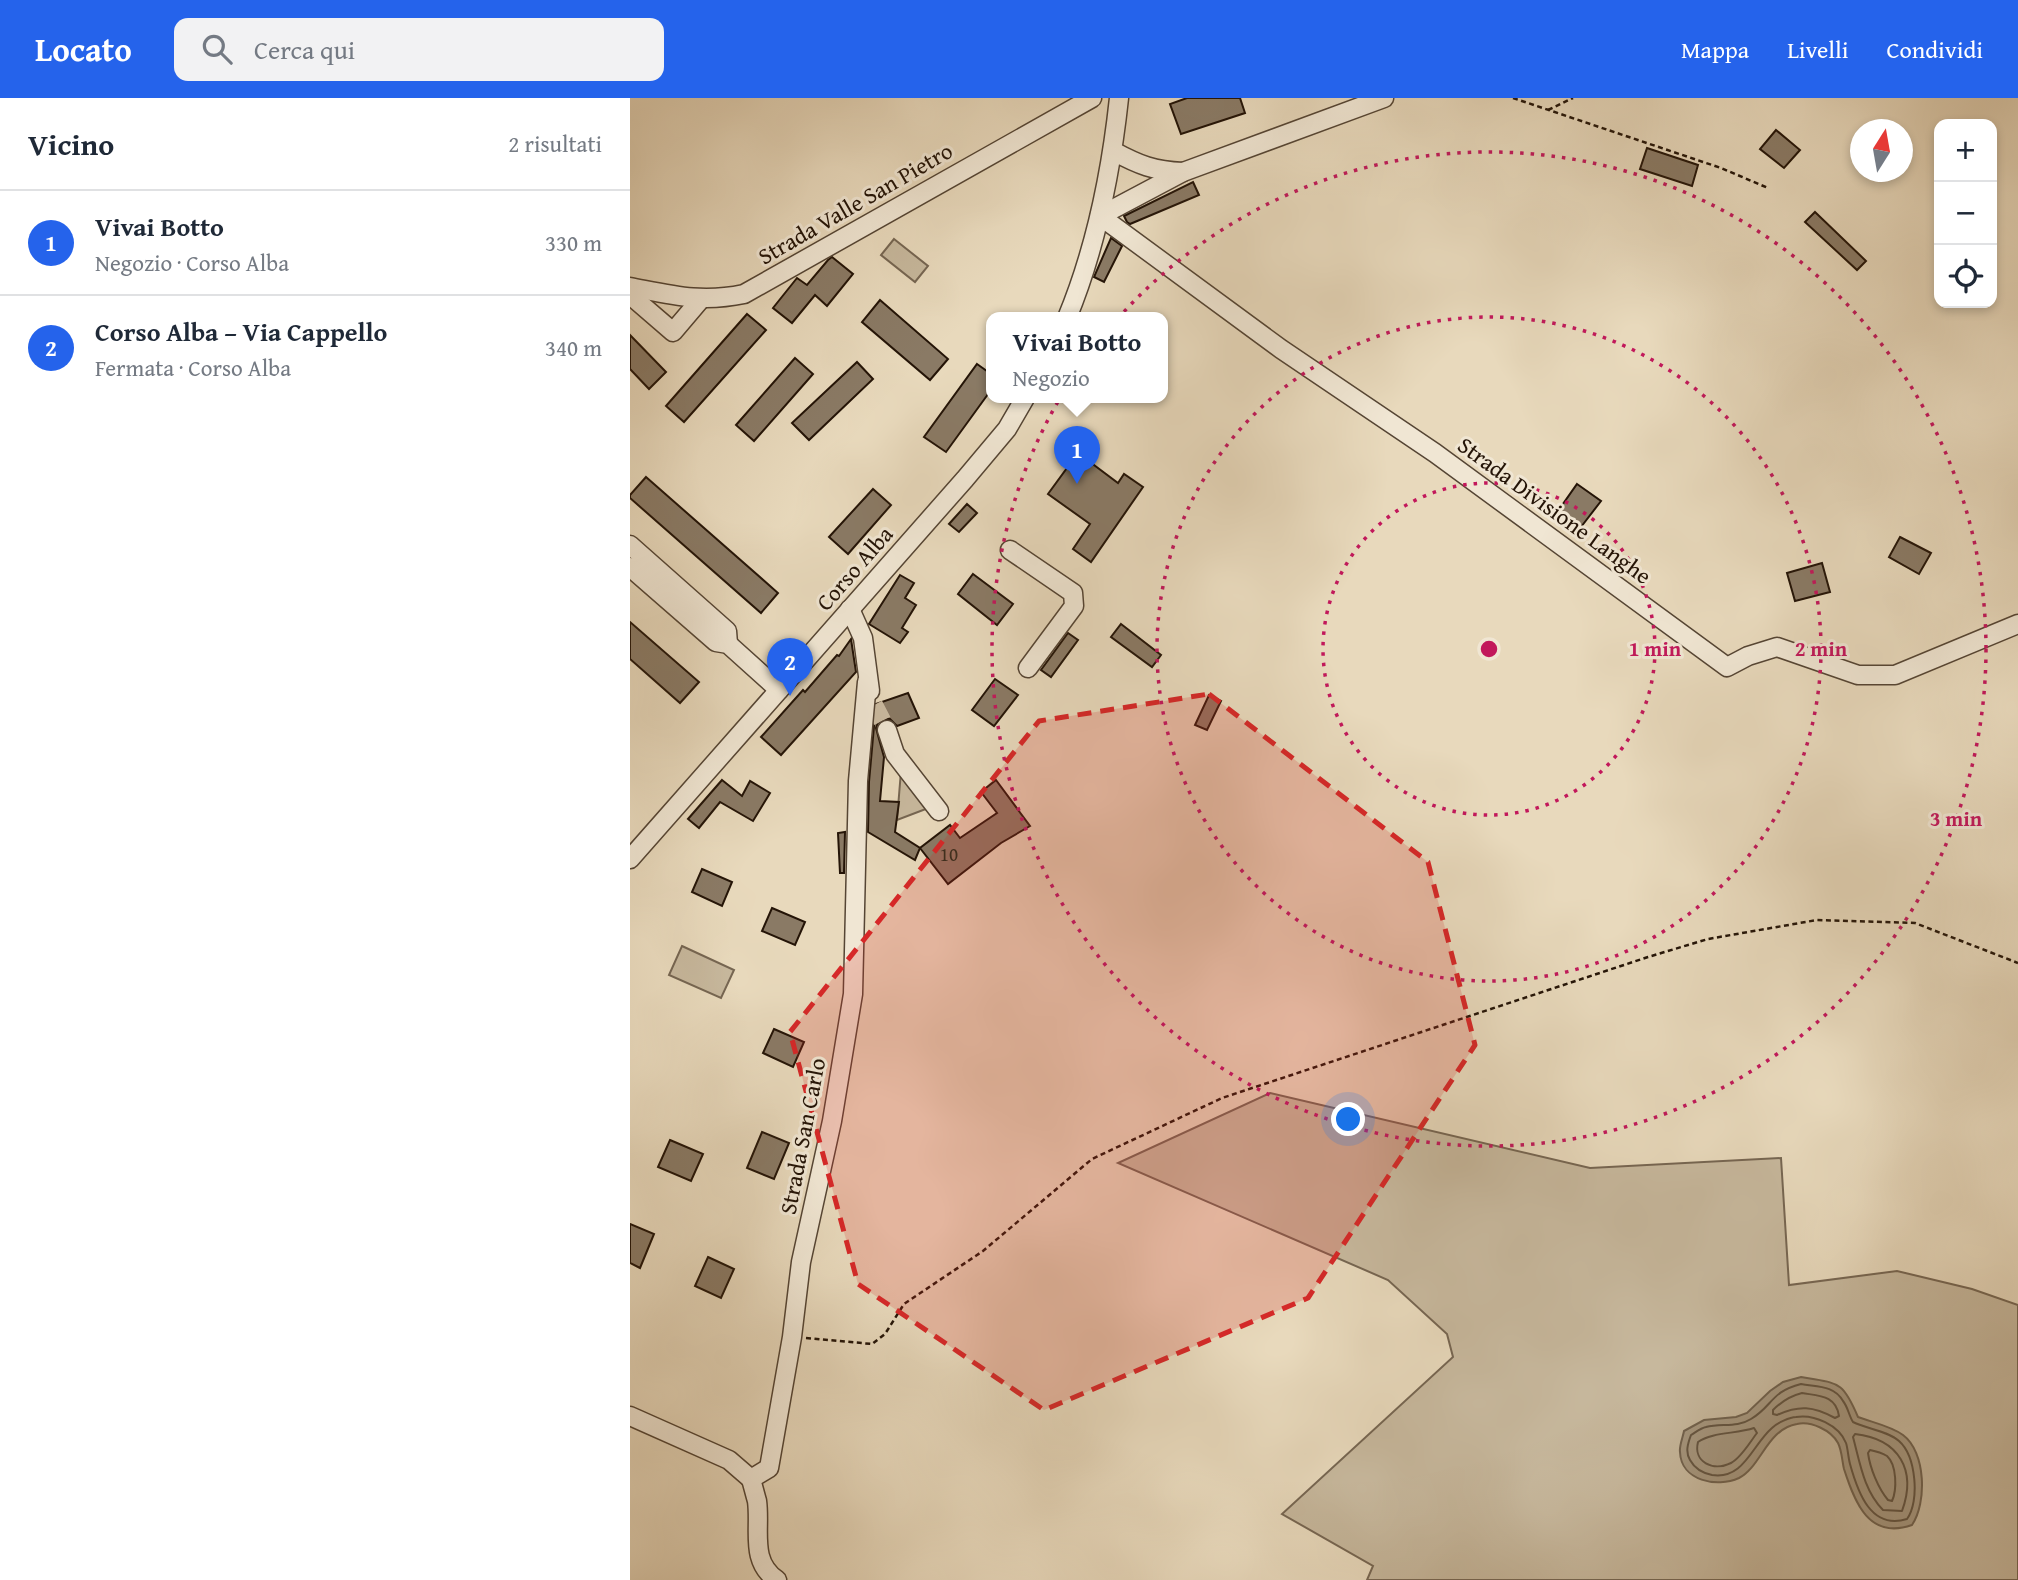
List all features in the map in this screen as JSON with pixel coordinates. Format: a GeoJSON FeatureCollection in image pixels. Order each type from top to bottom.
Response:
{"type":"FeatureCollection","features":[{"type":"Feature","properties":{"kind":"street","name":"Strada Valle San Pietro"},"geometry":{"type":"LineString","coordinates":[[630,286],[701,299],[744,294],[1092,98]]}},
{"type":"Feature","properties":{"kind":"street"},"geometry":{"type":"LineString","coordinates":[[1069,312],[1100,216],[1113,151],[1119,98]]}},
{"type":"Feature","properties":{"kind":"street"},"geometry":{"type":"LineString","coordinates":[[1100,216],[1183,172],[1356,103],[1384,98]]}},
{"type":"Feature","properties":{"kind":"street"},"geometry":{"type":"LineString","coordinates":[[1113,151],[1139,165],[1160,172],[1183,172]]}},
{"type":"Feature","properties":{"kind":"street","name":"Strada Divisione Langhe"},"geometry":{"type":"LineString","coordinates":[[1100,216],[1281,349],[1435,453],[1727,667],[1748,656],[1777,647],[1857,675],[1895,675],[2018,624]]}},
{"type":"Feature","properties":{"kind":"street"},"geometry":{"type":"LineString","coordinates":[[630,295],[673,332],[701,299]]}},
{"type":"Feature","properties":{"kind":"street","name":"Corso Alba"},"geometry":{"type":"LineString","coordinates":[[630,859],[965,479],[1006,429],[1022,403]]}},
{"type":"Feature","properties":{"kind":"street"},"geometry":{"type":"LineString","coordinates":[[630,545],[727,631],[728,644]]}},
{"type":"Feature","properties":{"kind":"street"},"geometry":{"type":"LineString","coordinates":[[1010,550],[1073,593],[1075,599],[1074,606],[1028,668]]}},
{"type":"Feature","properties":{"kind":"street"},"geometry":{"type":"LineString","coordinates":[[630,567],[716,642],[728,644],[779,690]]}},
{"type":"Feature","properties":{"kind":"street","name":"Strada San Carlo"},"geometry":{"type":"LineString","coordinates":[[751,1479],[769,1468],[792,1337],[801,1262],[832,1121],[853,994],[858,781],[867,682],[863,638],[850,609]]}},
{"type":"Feature","properties":{"kind":"street","name":"Strada San Carlo"},"geometry":{"type":"LineString","coordinates":[[867,682],[874,705]]}},
{"type":"Feature","properties":{"kind":"street"},"geometry":{"type":"LineString","coordinates":[[887,730],[895,754],[939,811]]}},
{"type":"Feature","properties":{"kind":"street"},"geometry":{"type":"LineString","coordinates":[[630,1416],[729,1460],[751,1479],[757,1502],[758,1554],[771,1576],[777,1580]]}},
{"type":"Feature","properties":{"kind":"path"},"geometry":{"type":"LineString","coordinates":[[1513,98],[1721,168],[1768,188]]}},
{"type":"Feature","properties":{"kind":"path"},"geometry":{"type":"LineString","coordinates":[[1548,110],[1573,98]]}},
{"type":"Feature","properties":{"kind":"path"},"geometry":{"type":"LineString","coordinates":[[792,1337],[872,1345],[885,1334],[904,1304],[982,1251],[1093,1159],[1222,1098],[1648,957],[1708,939],[1816,920],[1915,923],[2018,963]]}},
{"type":"Feature","properties":{"kind":"highlighted area"},"geometry":{"type":"Polygon","coordinates":[[[1209,694],[1428,862],[1475,1045],[1308,1298],[1044,1410],[858,1284],[790,1032],[1039,721],[1209,694]]]}},
{"type":"Feature","properties":{"kind":"shaded area"},"geometry":{"type":"Polygon","coordinates":[[[894,239],[928,266],[915,282],[881,255],[894,239]]]}},
{"type":"Feature","properties":{"kind":"shaded area"},"geometry":{"type":"Polygon","coordinates":[[[901,771],[931,807],[897,820],[901,771]]]}},
{"type":"Feature","properties":{"kind":"shaded area"},"geometry":{"type":"Polygon","coordinates":[[[682,946],[734,970],[721,998],[669,975],[682,946]]]}},
{"type":"Feature","properties":{"kind":"shaded area"},"geometry":{"type":"Polygon","coordinates":[[[1270,1093],[1590,1168],[1781,1158],[1789,1285],[1897,1271],[1972,1289],[2018,1305],[2018,1580],[1367,1580],[1373,1566],[1282,1514],[1453,1357],[1447,1334],[1388,1280],[1118,1163],[1270,1093]]]}},
{"type":"Feature","properties":{"kind":"water"},"geometry":{"type":"Polygon","coordinates":[[[1801,1377],[1837,1385],[1848,1396],[1858,1417],[1893,1429],[1911,1443],[1922,1478],[1920,1504],[1912,1525],[1885,1527],[1874,1523],[1866,1515],[1848,1482],[1838,1443],[1826,1430],[1814,1425],[1797,1424],[1778,1433],[1747,1473],[1739,1478],[1711,1482],[1693,1476],[1687,1470],[1680,1452],[1684,1431],[1704,1420],[1736,1417],[1747,1413],[1783,1382],[1801,1377]]]}},
{"type":"Feature","properties":{"kind":"building"},"geometry":{"type":"Polygon","coordinates":[[[1187,98],[1240,98],[1245,113],[1181,134],[1170,104],[1187,98]]]}},
{"type":"Feature","properties":{"kind":"building"},"geometry":{"type":"Polygon","coordinates":[[[1776,130],[1800,150],[1784,168],[1760,149],[1776,130]]]}},
{"type":"Feature","properties":{"kind":"building"},"geometry":{"type":"Polygon","coordinates":[[[1647,148],[1698,165],[1692,186],[1640,169],[1647,148]]]}},
{"type":"Feature","properties":{"kind":"building"},"geometry":{"type":"Polygon","coordinates":[[[1193,182],[1199,195],[1130,224],[1127,222],[1124,216],[1193,182]]]}},
{"type":"Feature","properties":{"kind":"building"},"geometry":{"type":"Polygon","coordinates":[[[1815,212],[1866,261],[1857,270],[1805,222],[1815,212]]]}},
{"type":"Feature","properties":{"kind":"building"},"geometry":{"type":"Polygon","coordinates":[[[1111,238],[1122,246],[1104,282],[1094,277],[1111,238]]]}},
{"type":"Feature","properties":{"kind":"building"},"geometry":{"type":"Polygon","coordinates":[[[832,257],[853,274],[827,306],[815,295],[792,323],[773,308],[797,278],[807,285],[832,257]]]}},
{"type":"Feature","properties":{"kind":"building"},"geometry":{"type":"Polygon","coordinates":[[[880,300],[948,359],[930,380],[862,322],[880,300]]]}},
{"type":"Feature","properties":{"kind":"building"},"geometry":{"type":"Polygon","coordinates":[[[747,314],[766,330],[684,422],[666,406],[747,314]]]}},
{"type":"Feature","properties":{"kind":"building"},"geometry":{"type":"Polygon","coordinates":[[[630,335],[666,372],[649,389],[630,369],[630,335]]]}},
{"type":"Feature","properties":{"kind":"building"},"geometry":{"type":"Polygon","coordinates":[[[795,358],[813,374],[754,441],[736,425],[795,358]]]}},
{"type":"Feature","properties":{"kind":"building"},"geometry":{"type":"Polygon","coordinates":[[[857,362],[873,379],[809,440],[792,423],[857,362]]]}},
{"type":"Feature","properties":{"kind":"building"},"geometry":{"type":"Polygon","coordinates":[[[977,364],[986,370],[986,397],[946,452],[924,437],[977,364]]]}},
{"type":"Feature","properties":{"kind":"building"},"geometry":{"type":"Polygon","coordinates":[[[1078,453],[1118,483],[1124,474],[1143,487],[1091,562],[1073,549],[1090,524],[1048,494],[1078,453]]]}},
{"type":"Feature","properties":{"kind":"building"},"geometry":{"type":"Polygon","coordinates":[[[646,477],[778,593],[761,613],[630,498],[646,477]]]}},
{"type":"Feature","properties":{"kind":"building"},"geometry":{"type":"Polygon","coordinates":[[[1577,484],[1601,501],[1581,527],[1558,511],[1577,484]]]}},
{"type":"Feature","properties":{"kind":"building"},"geometry":{"type":"Polygon","coordinates":[[[873,489],[891,505],[848,554],[829,537],[873,489]]]}},
{"type":"Feature","properties":{"kind":"building"},"geometry":{"type":"Polygon","coordinates":[[[967,504],[977,513],[959,532],[949,524],[967,504]]]}},
{"type":"Feature","properties":{"kind":"building"},"geometry":{"type":"Polygon","coordinates":[[[1900,537],[1931,553],[1919,574],[1889,557],[1900,537]]]}},
{"type":"Feature","properties":{"kind":"building"},"geometry":{"type":"Polygon","coordinates":[[[1822,563],[1830,592],[1795,601],[1787,573],[1822,563]]]}},
{"type":"Feature","properties":{"kind":"building"},"geometry":{"type":"Polygon","coordinates":[[[973,574],[1013,604],[997,625],[958,594],[973,574]]]}},
{"type":"Feature","properties":{"kind":"building"},"geometry":{"type":"Polygon","coordinates":[[[900,575],[914,583],[905,598],[916,605],[902,628],[908,632],[900,643],[869,624],[900,575]]]}},
{"type":"Feature","properties":{"kind":"building"},"geometry":{"type":"Polygon","coordinates":[[[630,622],[699,682],[680,703],[630,659],[630,622]]]}},
{"type":"Feature","properties":{"kind":"building"},"geometry":{"type":"Polygon","coordinates":[[[1121,624],[1161,655],[1152,667],[1111,637],[1121,624]]]}},
{"type":"Feature","properties":{"kind":"building"},"geometry":{"type":"Polygon","coordinates":[[[1068,633],[1078,640],[1051,677],[1041,670],[1068,633]]]}},
{"type":"Feature","properties":{"kind":"building"},"geometry":{"type":"Polygon","coordinates":[[[851,639],[856,672],[781,755],[761,737],[803,690],[805,692],[837,655],[839,656],[851,639]]]}},
{"type":"Feature","properties":{"kind":"building"},"geometry":{"type":"Polygon","coordinates":[[[995,679],[1018,695],[994,726],[972,710],[995,679]]]}},
{"type":"Feature","properties":{"kind":"building"},"geometry":{"type":"Polygon","coordinates":[[[908,693],[919,718],[897,726],[890,719],[884,719],[876,728],[884,757],[880,801],[899,802],[895,832],[920,848],[915,860],[868,832],[869,782],[876,704],[908,693]]]}},
{"type":"Feature","properties":{"kind":"building"},"geometry":{"type":"Polygon","coordinates":[[[1209,695],[1221,701],[1207,730],[1195,725],[1209,695]]]}},
{"type":"Feature","properties":{"kind":"building"},"geometry":{"type":"Polygon","coordinates":[[[722,780],[742,796],[750,781],[770,793],[753,821],[720,802],[699,828],[688,819],[722,780]]]}},
{"type":"Feature","properties":{"kind":"building"},"geometry":{"type":"Polygon","coordinates":[[[996,780],[1030,826],[1001,843],[948,884],[920,848],[950,825],[960,838],[997,813],[981,792],[996,780]]]}},
{"type":"Feature","properties":{"kind":"building"},"geometry":{"type":"Polygon","coordinates":[[[845,832],[844,873],[840,873],[838,833],[845,832]]]}},
{"type":"Feature","properties":{"kind":"building"},"geometry":{"type":"Polygon","coordinates":[[[702,869],[732,882],[722,906],[692,892],[702,869]]]}},
{"type":"Feature","properties":{"kind":"building"},"geometry":{"type":"Polygon","coordinates":[[[772,908],[805,922],[795,945],[762,931],[772,908]]]}},
{"type":"Feature","properties":{"kind":"building"},"geometry":{"type":"Polygon","coordinates":[[[774,1029],[804,1042],[793,1067],[763,1053],[774,1029]]]}},
{"type":"Feature","properties":{"kind":"building"},"geometry":{"type":"Polygon","coordinates":[[[762,1132],[789,1143],[774,1179],[747,1168],[762,1132]]]}},
{"type":"Feature","properties":{"kind":"building"},"geometry":{"type":"Polygon","coordinates":[[[670,1140],[703,1154],[691,1181],[658,1167],[670,1140]]]}},
{"type":"Feature","properties":{"kind":"building"},"geometry":{"type":"Polygon","coordinates":[[[630,1224],[654,1234],[640,1268],[630,1263],[630,1224]]]}},
{"type":"Feature","properties":{"kind":"building"},"geometry":{"type":"Polygon","coordinates":[[[708,1257],[734,1269],[721,1298],[695,1286],[708,1257]]]}},
{"type":"Feature","properties":{"kind":"tunnel"},"geometry":{"type":"LineString","coordinates":[[874,705],[887,730]]}},
{"type":"Feature","properties":{"kind":"place","name":"Vivai Botto"},"geometry":{"type":"Point","coordinates":[1077,484]}},
{"type":"Feature","properties":{"kind":"place","name":"Corso Alba – Via Cappello"},"geometry":{"type":"Point","coordinates":[790,696]}}]}
